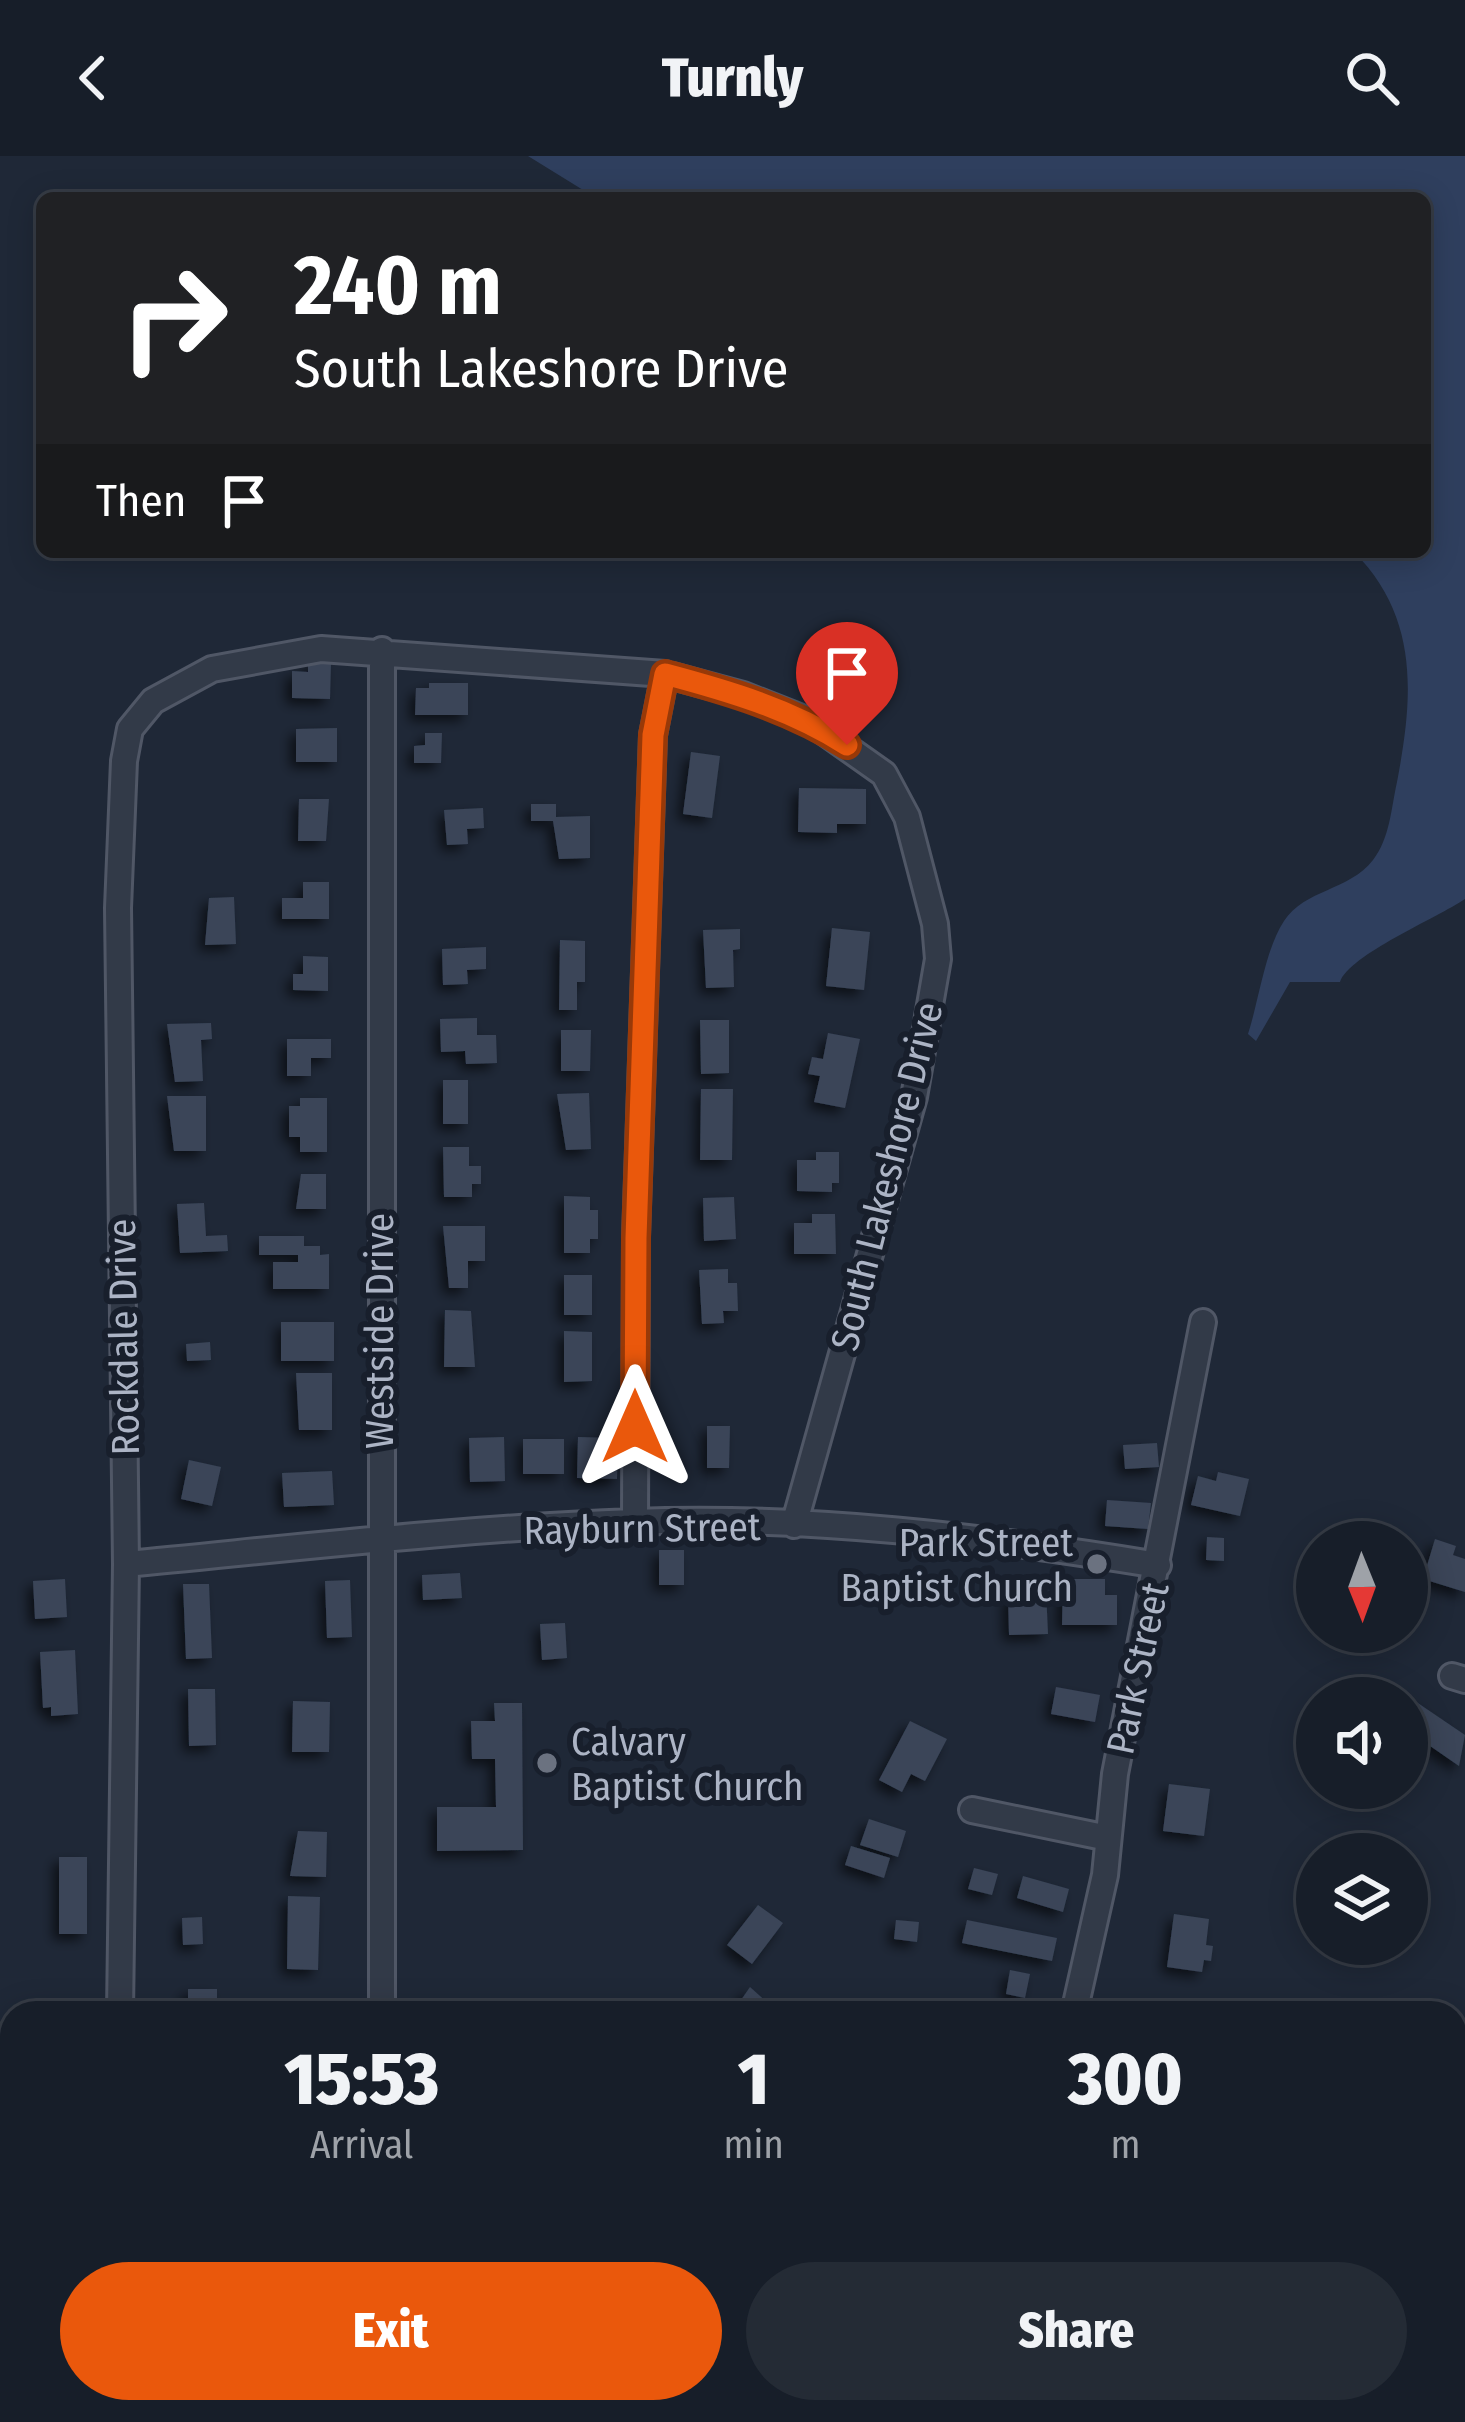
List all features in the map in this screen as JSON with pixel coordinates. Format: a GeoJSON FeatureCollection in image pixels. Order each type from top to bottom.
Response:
{"type":"FeatureCollection","features":[{"type":"Feature","properties":{"kind":"street","name":"South Lakeshore Drive"},"geometry":{"type":"LineString","coordinates":[[180,686],[212,669],[321,650],[382,650],[665,674],[743,695],[809,721],[884,774],[907,817],[935,924],[938,959],[914,1097],[794,1525]]}},
{"type":"Feature","properties":{"kind":"street","name":"Westside Drive"},"geometry":{"type":"LineString","coordinates":[[382,650],[378,1540],[382,2001]]}},
{"type":"Feature","properties":{"kind":"street"},"geometry":{"type":"LineString","coordinates":[[635,1522],[636,1238],[652,759],[665,674]]}},
{"type":"Feature","properties":{"kind":"street","name":"Rockdale Drive"},"geometry":{"type":"LineString","coordinates":[[120,2001],[126,1564],[117,1033],[121,813],[130,729],[154,700],[180,686]]}},
{"type":"Feature","properties":{"kind":"street","name":"Park Street"},"geometry":{"type":"LineString","coordinates":[[1076,2001],[1108,1838],[1114,1774],[1203,1322]]}},
{"type":"Feature","properties":{"kind":"street","name":"Rayburn Street"},"geometry":{"type":"LineString","coordinates":[[126,1564],[635,1522],[794,1525],[1048,1547],[1158,1565]]}},
{"type":"Feature","properties":{"kind":"street"},"geometry":{"type":"LineString","coordinates":[[972,1810],[1108,1838]]}},
{"type":"Feature","properties":{"kind":"water"},"geometry":{"type":"Polygon","coordinates":[[[528,156],[1465,156],[1465,899],[1359,960],[1340,982],[1290,982],[1256,1041],[1248,1034],[1267,961],[1284,921],[1303,902],[1363,870],[1379,851],[1389,823],[1406,720],[1406,660],[1391,604],[1359,558],[1431,558],[1431,192],[586,192],[528,156]]]}},
{"type":"Feature","properties":{"kind":"building"},"geometry":{"type":"Polygon","coordinates":[[[308,663],[331,663],[330,699],[292,698],[292,671],[308,672],[308,663]]]}},
{"type":"Feature","properties":{"kind":"building"},"geometry":{"type":"Polygon","coordinates":[[[429,683],[468,683],[468,715],[415,715],[416,688],[429,688],[429,683]]]}},
{"type":"Feature","properties":{"kind":"building"},"geometry":{"type":"Polygon","coordinates":[[[337,728],[337,762],[296,762],[296,729],[337,728]]]}},
{"type":"Feature","properties":{"kind":"building"},"geometry":{"type":"Polygon","coordinates":[[[425,733],[442,733],[441,763],[414,763],[414,746],[425,745],[425,733]]]}},
{"type":"Feature","properties":{"kind":"building"},"geometry":{"type":"Polygon","coordinates":[[[691,752],[720,756],[712,818],[683,814],[691,752]]]}},
{"type":"Feature","properties":{"kind":"building"},"geometry":{"type":"Polygon","coordinates":[[[799,788],[866,789],[866,824],[837,824],[837,833],[798,832],[799,788]]]}},
{"type":"Feature","properties":{"kind":"building"},"geometry":{"type":"Polygon","coordinates":[[[299,799],[329,799],[326,841],[298,841],[299,799]]]}},
{"type":"Feature","properties":{"kind":"building"},"geometry":{"type":"Polygon","coordinates":[[[531,804],[556,804],[556,817],[590,816],[590,858],[559,859],[553,821],[531,821],[531,804]]]}},
{"type":"Feature","properties":{"kind":"building"},"geometry":{"type":"Polygon","coordinates":[[[483,808],[484,828],[467,829],[468,844],[447,845],[444,810],[483,808]]]}},
{"type":"Feature","properties":{"kind":"building"},"geometry":{"type":"Polygon","coordinates":[[[303,882],[329,882],[329,919],[282,919],[282,898],[303,898],[303,882]]]}},
{"type":"Feature","properties":{"kind":"building"},"geometry":{"type":"Polygon","coordinates":[[[234,897],[236,944],[205,945],[209,898],[234,897]]]}},
{"type":"Feature","properties":{"kind":"building"},"geometry":{"type":"Polygon","coordinates":[[[832,928],[870,932],[864,990],[826,986],[832,928]]]}},
{"type":"Feature","properties":{"kind":"building"},"geometry":{"type":"Polygon","coordinates":[[[740,929],[740,949],[733,950],[734,987],[706,988],[703,930],[740,929]]]}},
{"type":"Feature","properties":{"kind":"building"},"geometry":{"type":"Polygon","coordinates":[[[560,940],[585,941],[585,982],[577,982],[577,1010],[559,1010],[560,940]]]}},
{"type":"Feature","properties":{"kind":"building"},"geometry":{"type":"Polygon","coordinates":[[[486,947],[486,969],[467,970],[468,984],[443,985],[442,949],[486,947]]]}},
{"type":"Feature","properties":{"kind":"building"},"geometry":{"type":"Polygon","coordinates":[[[303,956],[328,957],[328,991],[293,990],[293,974],[303,974],[303,956]]]}},
{"type":"Feature","properties":{"kind":"building"},"geometry":{"type":"Polygon","coordinates":[[[477,1018],[477,1035],[496,1035],[497,1063],[466,1064],[465,1051],[441,1052],[440,1019],[477,1018]]]}},
{"type":"Feature","properties":{"kind":"building"},"geometry":{"type":"Polygon","coordinates":[[[700,1020],[729,1020],[729,1073],[701,1074],[700,1020]]]}},
{"type":"Feature","properties":{"kind":"building"},"geometry":{"type":"Polygon","coordinates":[[[211,1023],[212,1039],[201,1040],[203,1081],[175,1082],[167,1024],[211,1023]]]}},
{"type":"Feature","properties":{"kind":"building"},"geometry":{"type":"Polygon","coordinates":[[[561,1030],[591,1030],[590,1071],[561,1071],[561,1030]]]}},
{"type":"Feature","properties":{"kind":"building"},"geometry":{"type":"Polygon","coordinates":[[[828,1033],[860,1039],[845,1108],[814,1102],[820,1076],[808,1074],[812,1057],[823,1059],[828,1033]]]}},
{"type":"Feature","properties":{"kind":"building"},"geometry":{"type":"Polygon","coordinates":[[[287,1039],[331,1039],[331,1058],[311,1058],[311,1076],[287,1076],[287,1039]]]}},
{"type":"Feature","properties":{"kind":"building"},"geometry":{"type":"Polygon","coordinates":[[[443,1080],[468,1080],[468,1124],[443,1124],[443,1080]]]}},
{"type":"Feature","properties":{"kind":"building"},"geometry":{"type":"Polygon","coordinates":[[[701,1089],[733,1089],[732,1160],[700,1160],[701,1089]]]}},
{"type":"Feature","properties":{"kind":"building"},"geometry":{"type":"Polygon","coordinates":[[[589,1093],[591,1149],[566,1150],[557,1094],[589,1093]]]}},
{"type":"Feature","properties":{"kind":"building"},"geometry":{"type":"Polygon","coordinates":[[[167,1096],[206,1096],[206,1151],[174,1151],[167,1096]]]}},
{"type":"Feature","properties":{"kind":"building"},"geometry":{"type":"Polygon","coordinates":[[[300,1098],[327,1098],[327,1152],[300,1152],[300,1137],[289,1137],[289,1106],[300,1106],[300,1098]]]}},
{"type":"Feature","properties":{"kind":"building"},"geometry":{"type":"Polygon","coordinates":[[[443,1147],[469,1147],[469,1166],[481,1166],[481,1184],[472,1184],[472,1197],[444,1197],[443,1147]]]}},
{"type":"Feature","properties":{"kind":"building"},"geometry":{"type":"Polygon","coordinates":[[[816,1152],[839,1152],[839,1183],[832,1183],[832,1192],[797,1191],[797,1160],[816,1160],[816,1152]]]}},
{"type":"Feature","properties":{"kind":"building"},"geometry":{"type":"Polygon","coordinates":[[[301,1174],[326,1174],[326,1209],[296,1209],[301,1174]]]}},
{"type":"Feature","properties":{"kind":"building"},"geometry":{"type":"Polygon","coordinates":[[[564,1196],[590,1197],[590,1210],[598,1210],[598,1239],[590,1239],[590,1253],[564,1253],[564,1196]]]}},
{"type":"Feature","properties":{"kind":"building"},"geometry":{"type":"Polygon","coordinates":[[[734,1197],[736,1239],[704,1241],[703,1198],[734,1197]]]}},
{"type":"Feature","properties":{"kind":"building"},"geometry":{"type":"Polygon","coordinates":[[[204,1203],[206,1236],[227,1235],[228,1251],[180,1253],[177,1204],[204,1203]]]}},
{"type":"Feature","properties":{"kind":"building"},"geometry":{"type":"Polygon","coordinates":[[[812,1214],[835,1214],[836,1254],[794,1254],[794,1223],[812,1223],[812,1214]]]}},
{"type":"Feature","properties":{"kind":"building"},"geometry":{"type":"Polygon","coordinates":[[[443,1226],[485,1226],[485,1261],[468,1261],[468,1288],[449,1288],[443,1226]]]}},
{"type":"Feature","properties":{"kind":"building"},"geometry":{"type":"Polygon","coordinates":[[[259,1236],[304,1236],[304,1246],[320,1246],[320,1255],[329,1254],[329,1289],[273,1289],[273,1262],[298,1262],[298,1255],[259,1255],[259,1236]]]}},
{"type":"Feature","properties":{"kind":"building"},"geometry":{"type":"Polygon","coordinates":[[[728,1269],[728,1283],[737,1283],[738,1311],[723,1311],[724,1323],[702,1324],[699,1270],[728,1269]]]}},
{"type":"Feature","properties":{"kind":"building"},"geometry":{"type":"Polygon","coordinates":[[[564,1275],[592,1275],[592,1315],[564,1315],[564,1275]]]}},
{"type":"Feature","properties":{"kind":"building"},"geometry":{"type":"Polygon","coordinates":[[[445,1310],[471,1311],[475,1367],[444,1367],[445,1310]]]}},
{"type":"Feature","properties":{"kind":"building"},"geometry":{"type":"Polygon","coordinates":[[[281,1322],[334,1322],[334,1361],[281,1361],[281,1322]]]}},
{"type":"Feature","properties":{"kind":"building"},"geometry":{"type":"Polygon","coordinates":[[[564,1331],[592,1332],[592,1381],[564,1382],[564,1331]]]}},
{"type":"Feature","properties":{"kind":"building"},"geometry":{"type":"Polygon","coordinates":[[[210,1342],[211,1360],[187,1361],[186,1344],[210,1342]]]}},
{"type":"Feature","properties":{"kind":"building"},"geometry":{"type":"Polygon","coordinates":[[[296,1373],[332,1373],[332,1430],[299,1430],[296,1373]]]}},
{"type":"Feature","properties":{"kind":"building"},"geometry":{"type":"Polygon","coordinates":[[[707,1426],[730,1426],[729,1468],[707,1468],[707,1426]]]}},
{"type":"Feature","properties":{"kind":"building"},"geometry":{"type":"Polygon","coordinates":[[[504,1437],[505,1481],[470,1482],[469,1438],[504,1437]]]}},
{"type":"Feature","properties":{"kind":"building"},"geometry":{"type":"Polygon","coordinates":[[[578,1437],[618,1438],[617,1479],[577,1478],[578,1437]]]}},
{"type":"Feature","properties":{"kind":"building"},"geometry":{"type":"Polygon","coordinates":[[[523,1439],[564,1439],[564,1474],[523,1474],[523,1439]]]}},
{"type":"Feature","properties":{"kind":"building"},"geometry":{"type":"Polygon","coordinates":[[[1157,1443],[1159,1467],[1125,1469],[1123,1445],[1157,1443]]]}},
{"type":"Feature","properties":{"kind":"building"},"geometry":{"type":"Polygon","coordinates":[[[189,1460],[221,1467],[212,1506],[181,1499],[189,1460]]]}},
{"type":"Feature","properties":{"kind":"building"},"geometry":{"type":"Polygon","coordinates":[[[332,1471],[334,1505],[284,1507],[282,1473],[332,1471]]]}},
{"type":"Feature","properties":{"kind":"building"},"geometry":{"type":"Polygon","coordinates":[[[1218,1472],[1249,1479],[1240,1516],[1191,1505],[1198,1476],[1216,1481],[1218,1472]]]}},
{"type":"Feature","properties":{"kind":"building"},"geometry":{"type":"Polygon","coordinates":[[[1107,1500],[1151,1503],[1148,1529],[1105,1526],[1107,1500]]]}},
{"type":"Feature","properties":{"kind":"building"},"geometry":{"type":"Polygon","coordinates":[[[1207,1537],[1224,1538],[1224,1561],[1206,1560],[1207,1537]]]}},
{"type":"Feature","properties":{"kind":"building"},"geometry":{"type":"Polygon","coordinates":[[[1435,1539],[1456,1546],[1453,1555],[1465,1559],[1465,1592],[1428,1581],[1435,1539]]]}},
{"type":"Feature","properties":{"kind":"building"},"geometry":{"type":"Polygon","coordinates":[[[659,1550],[684,1550],[684,1585],[659,1585],[659,1550]]]}},
{"type":"Feature","properties":{"kind":"building"},"geometry":{"type":"Polygon","coordinates":[[[460,1573],[462,1598],[423,1600],[422,1575],[460,1573]]]}},
{"type":"Feature","properties":{"kind":"building"},"geometry":{"type":"Polygon","coordinates":[[[65,1579],[67,1617],[35,1619],[33,1581],[65,1579]]]}},
{"type":"Feature","properties":{"kind":"building"},"geometry":{"type":"Polygon","coordinates":[[[1063,1579],[1105,1579],[1105,1595],[1117,1595],[1117,1625],[1062,1625],[1063,1579]]]}},
{"type":"Feature","properties":{"kind":"building"},"geometry":{"type":"Polygon","coordinates":[[[350,1580],[352,1637],[327,1638],[325,1581],[350,1580]]]}},
{"type":"Feature","properties":{"kind":"building"},"geometry":{"type":"Polygon","coordinates":[[[183,1584],[209,1584],[212,1658],[186,1659],[183,1584]]]}},
{"type":"Feature","properties":{"kind":"building"},"geometry":{"type":"Polygon","coordinates":[[[1046,1590],[1048,1634],[1009,1635],[1008,1596],[1046,1590]]]}},
{"type":"Feature","properties":{"kind":"building"},"geometry":{"type":"Polygon","coordinates":[[[565,1623],[567,1658],[542,1660],[540,1624],[565,1623]]]}},
{"type":"Feature","properties":{"kind":"building"},"geometry":{"type":"Polygon","coordinates":[[[75,1650],[78,1714],[51,1716],[51,1707],[43,1708],[40,1652],[75,1650]]]}},
{"type":"Feature","properties":{"kind":"building"},"geometry":{"type":"Polygon","coordinates":[[[1056,1687],[1100,1695],[1095,1722],[1051,1714],[1056,1687]]]}},
{"type":"Feature","properties":{"kind":"building"},"geometry":{"type":"Polygon","coordinates":[[[188,1689],[215,1689],[216,1745],[189,1746],[188,1689]]]}},
{"type":"Feature","properties":{"kind":"building"},"geometry":{"type":"Polygon","coordinates":[[[293,1701],[330,1702],[329,1752],[292,1752],[293,1701]]]}},
{"type":"Feature","properties":{"kind":"building"},"geometry":{"type":"Polygon","coordinates":[[[494,1703],[522,1703],[523,1850],[437,1851],[437,1807],[496,1807],[495,1759],[472,1759],[471,1721],[495,1721],[494,1703]]]}},
{"type":"Feature","properties":{"kind":"building"},"geometry":{"type":"Polygon","coordinates":[[[1428,1710],[1465,1735],[1459,1766],[1428,1745],[1428,1710]]]}},
{"type":"Feature","properties":{"kind":"building"},"geometry":{"type":"Polygon","coordinates":[[[910,1721],[947,1739],[925,1781],[911,1774],[902,1792],[879,1780],[910,1721]]]}},
{"type":"Feature","properties":{"kind":"building"},"geometry":{"type":"Polygon","coordinates":[[[1169,1784],[1210,1789],[1204,1836],[1163,1831],[1169,1784]]]}},
{"type":"Feature","properties":{"kind":"building"},"geometry":{"type":"Polygon","coordinates":[[[869,1819],[906,1831],[898,1857],[860,1845],[869,1819]]]}},
{"type":"Feature","properties":{"kind":"building"},"geometry":{"type":"Polygon","coordinates":[[[298,1831],[327,1832],[326,1877],[290,1876],[298,1831]]]}},
{"type":"Feature","properties":{"kind":"building"},"geometry":{"type":"Polygon","coordinates":[[[851,1846],[890,1858],[884,1878],[845,1865],[851,1846]]]}},
{"type":"Feature","properties":{"kind":"building"},"geometry":{"type":"Polygon","coordinates":[[[59,1857],[87,1857],[87,1934],[59,1934],[59,1857]]]}},
{"type":"Feature","properties":{"kind":"building"},"geometry":{"type":"Polygon","coordinates":[[[974,1868],[998,1874],[992,1895],[968,1889],[974,1868]]]}},
{"type":"Feature","properties":{"kind":"building"},"geometry":{"type":"Polygon","coordinates":[[[1023,1876],[1069,1889],[1063,1912],[1017,1898],[1023,1876]]]}},
{"type":"Feature","properties":{"kind":"building"},"geometry":{"type":"Polygon","coordinates":[[[288,1896],[320,1897],[318,1970],[287,1969],[288,1896]]]}},
{"type":"Feature","properties":{"kind":"building"},"geometry":{"type":"Polygon","coordinates":[[[758,1905],[783,1923],[752,1964],[727,1945],[758,1905]]]}},
{"type":"Feature","properties":{"kind":"building"},"geometry":{"type":"Polygon","coordinates":[[[1174,1914],[1209,1919],[1206,1945],[1213,1946],[1211,1961],[1204,1960],[1202,1972],[1167,1967],[1174,1914]]]}},
{"type":"Feature","properties":{"kind":"building"},"geometry":{"type":"Polygon","coordinates":[[[202,1917],[203,1944],[183,1945],[182,1918],[202,1917]]]}},
{"type":"Feature","properties":{"kind":"building"},"geometry":{"type":"Polygon","coordinates":[[[896,1920],[919,1922],[917,1942],[894,1939],[896,1920]]]}},
{"type":"Feature","properties":{"kind":"building"},"geometry":{"type":"Polygon","coordinates":[[[967,1920],[1057,1938],[1052,1961],[962,1943],[967,1920]]]}},
{"type":"Feature","properties":{"kind":"building"},"geometry":{"type":"Polygon","coordinates":[[[1010,1970],[1030,1974],[1025,1998],[1006,1994],[1010,1970]]]}},
{"type":"Feature","properties":{"kind":"building"},"geometry":{"type":"Polygon","coordinates":[[[750,1987],[766,2001],[740,2001],[750,1987]]]}},
{"type":"Feature","properties":{"kind":"building"},"geometry":{"type":"Polygon","coordinates":[[[188,1989],[217,1989],[217,2001],[180,2001],[188,2000],[188,1989]]]}},
{"type":"Feature","properties":{"kind":"place","name":"Park Street Baptist Church"},"geometry":{"type":"Point","coordinates":[1097,1564]}},
{"type":"Feature","properties":{"kind":"place","name":"Calvary Baptist Church"},"geometry":{"type":"Point","coordinates":[547,1763]}},
{"type":"Feature","properties":{"kind":"route"},"geometry":{"type":"LineString","coordinates":[[635,1427],[636,1238],[653,735],[665,674],[743,695],[809,721],[847,745]]}}]}
